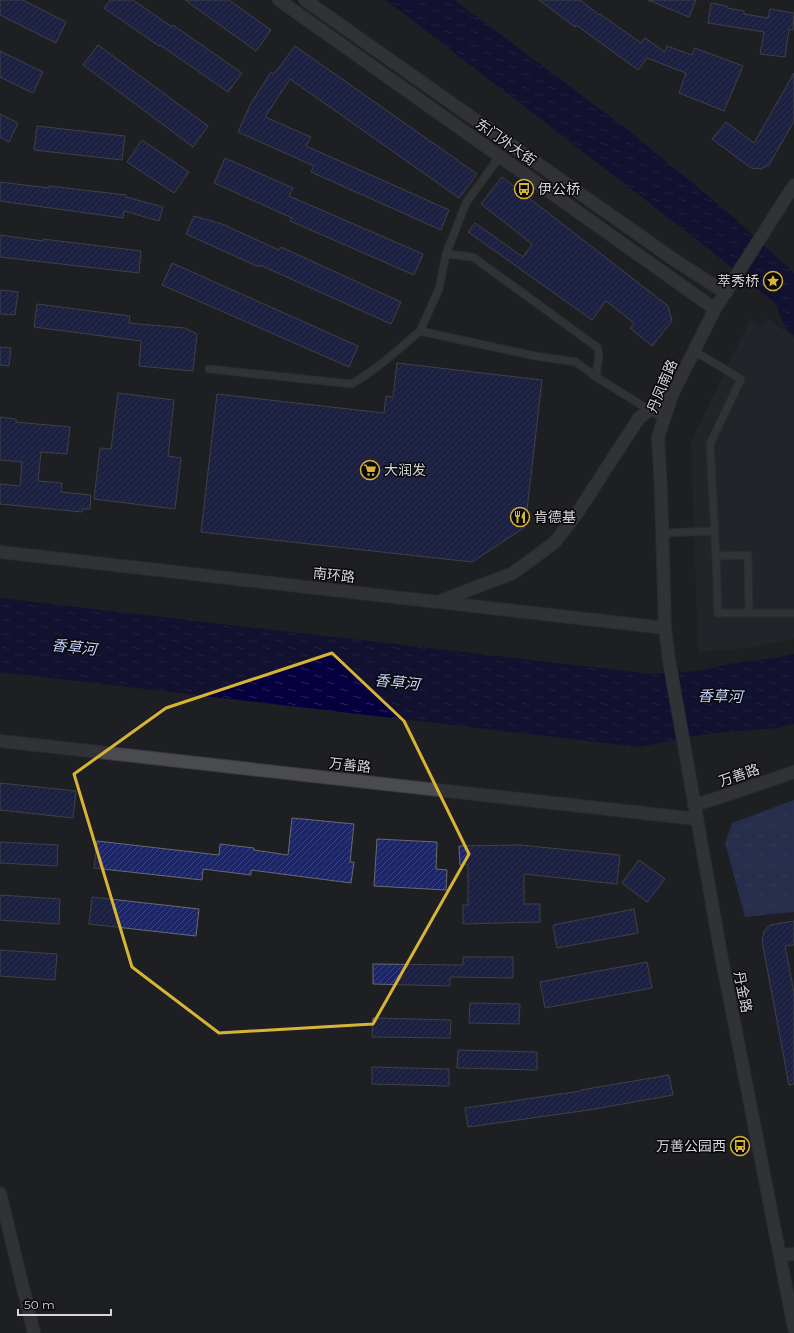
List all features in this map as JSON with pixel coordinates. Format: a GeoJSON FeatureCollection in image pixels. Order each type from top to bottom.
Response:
{"type":"FeatureCollection","features":[{"type":"Feature","properties":{"kind":"main road","name":"东门外大街"},"geometry":{"type":"LineString","coordinates":[[279,0],[715,309]]}},
{"type":"Feature","properties":{"kind":"main road","name":"东门外大街"},"geometry":{"type":"LineString","coordinates":[[305,0],[676,261],[726,293]]}},
{"type":"Feature","properties":{"kind":"main road","name":"丹凤南路"},"geometry":{"type":"LineString","coordinates":[[670,660],[665,628],[658,437],[672,395],[715,309],[794,185]]}},
{"type":"Feature","properties":{"kind":"main road"},"geometry":{"type":"LineString","coordinates":[[438,602],[513,573],[554,543],[576,515],[639,418],[672,395]]}},
{"type":"Feature","properties":{"kind":"main road","name":"南环路"},"geometry":{"type":"LineString","coordinates":[[0,552],[665,628]]}},
{"type":"Feature","properties":{"kind":"main road","name":"丹金路"},"geometry":{"type":"LineString","coordinates":[[670,660],[686,760],[722,960],[794,1328]]}},
{"type":"Feature","properties":{"kind":"main road","name":"万善路"},"geometry":{"type":"LineString","coordinates":[[0,741],[697,819]]}},
{"type":"Feature","properties":{"kind":"main road","name":"万善路"},"geometry":{"type":"LineString","coordinates":[[694,805],[794,772]]}},
{"type":"Feature","properties":{"kind":"main road"},"geometry":{"type":"LineString","coordinates":[[0,1193],[34,1333]]}},
{"type":"Feature","properties":{"kind":"main road"},"geometry":{"type":"LineString","coordinates":[[780,1255],[794,1254]]}},
{"type":"Feature","properties":{"kind":"lane"},"geometry":{"type":"LineString","coordinates":[[209,369],[352,384],[366,375],[396,353],[420,330],[439,289],[446,254],[466,203],[500,156]]}},
{"type":"Feature","properties":{"kind":"lane"},"geometry":{"type":"LineString","coordinates":[[446,254],[473,257],[597,347],[599,354],[596,377]]}},
{"type":"Feature","properties":{"kind":"lane"},"geometry":{"type":"LineString","coordinates":[[420,330],[535,356],[576,362],[596,377],[664,419]]}},
{"type":"Feature","properties":{"kind":"lane"},"geometry":{"type":"LineString","coordinates":[[694,351],[741,378],[710,444],[718,613],[794,613]]}},
{"type":"Feature","properties":{"kind":"lane"},"geometry":{"type":"LineString","coordinates":[[662,533],[715,531]]}},
{"type":"Feature","properties":{"kind":"lane"},"geometry":{"type":"LineString","coordinates":[[716,556],[748,555],[749,613]]}},
{"type":"Feature","properties":{"kind":"highlighted area"},"geometry":{"type":"Polygon","coordinates":[[[332,653],[404,721],[469,854],[373,1024],[219,1033],[132,967],[74,774],[166,708],[332,653]]]}},
{"type":"Feature","properties":{"kind":"shaded area"},"geometry":{"type":"Polygon","coordinates":[[[751,319],[761,326],[768,319],[794,338],[794,639],[746,648],[698,652],[691,441],[751,319]]]}},
{"type":"Feature","properties":{"kind":"green space"},"geometry":{"type":"Polygon","coordinates":[[[794,800],[794,912],[745,917],[725,843],[732,823],[794,800]]]}},
{"type":"Feature","properties":{"kind":"water"},"geometry":{"type":"Polygon","coordinates":[[[386,0],[454,0],[628,130],[731,215],[794,273],[794,335],[785,328],[776,304],[709,249],[386,0]]]}},
{"type":"Feature","properties":{"kind":"water","name":"香草河"},"geometry":{"type":"Polygon","coordinates":[[[0,598],[651,674],[699,671],[734,663],[794,654],[794,724],[777,728],[705,734],[639,747],[0,672],[0,598]]]}},
{"type":"Feature","properties":{"kind":"building"},"geometry":{"type":"Polygon","coordinates":[[[0,0],[23,0],[66,22],[56,43],[0,15],[0,0]]]}},
{"type":"Feature","properties":{"kind":"building"},"geometry":{"type":"Polygon","coordinates":[[[110,0],[133,0],[172,27],[173,25],[242,73],[228,92],[104,8],[110,0]]]}},
{"type":"Feature","properties":{"kind":"building"},"geometry":{"type":"Polygon","coordinates":[[[185,0],[229,0],[271,30],[256,51],[185,0]]]}},
{"type":"Feature","properties":{"kind":"building"},"geometry":{"type":"Polygon","coordinates":[[[539,0],[580,0],[599,15],[600,14],[641,43],[645,38],[665,52],[667,46],[692,55],[695,48],[743,66],[724,111],[679,93],[686,73],[647,58],[638,70],[576,25],[575,27],[539,0]]]}},
{"type":"Feature","properties":{"kind":"building"},"geometry":{"type":"Polygon","coordinates":[[[648,0],[696,0],[689,17],[648,0]]]}},
{"type":"Feature","properties":{"kind":"building"},"geometry":{"type":"Polygon","coordinates":[[[711,3],[744,11],[744,14],[768,18],[770,9],[794,13],[793,30],[789,29],[785,57],[760,54],[764,32],[708,23],[711,3]]]}},
{"type":"Feature","properties":{"kind":"building"},"geometry":{"type":"Polygon","coordinates":[[[98,45],[208,126],[193,147],[83,65],[98,45]]]}},
{"type":"Feature","properties":{"kind":"building"},"geometry":{"type":"Polygon","coordinates":[[[295,46],[477,174],[459,198],[290,79],[265,117],[311,137],[306,146],[449,210],[441,230],[311,172],[314,166],[238,132],[250,105],[271,72],[274,74],[295,46]]]}},
{"type":"Feature","properties":{"kind":"building"},"geometry":{"type":"Polygon","coordinates":[[[0,51],[43,72],[33,93],[0,77],[0,51]]]}},
{"type":"Feature","properties":{"kind":"building"},"geometry":{"type":"Polygon","coordinates":[[[794,73],[794,121],[769,165],[761,169],[751,168],[712,139],[726,122],[754,143],[794,73]]]}},
{"type":"Feature","properties":{"kind":"building"},"geometry":{"type":"Polygon","coordinates":[[[0,114],[18,123],[9,142],[0,137],[0,114]]]}},
{"type":"Feature","properties":{"kind":"building"},"geometry":{"type":"Polygon","coordinates":[[[37,126],[125,136],[122,160],[34,150],[37,126]]]}},
{"type":"Feature","properties":{"kind":"building"},"geometry":{"type":"Polygon","coordinates":[[[142,140],[189,172],[174,193],[127,162],[142,140]]]}},
{"type":"Feature","properties":{"kind":"building"},"geometry":{"type":"Polygon","coordinates":[[[225,158],[293,188],[289,196],[423,254],[414,275],[290,221],[292,218],[214,183],[225,158]]]}},
{"type":"Feature","properties":{"kind":"building"},"geometry":{"type":"Polygon","coordinates":[[[502,177],[668,306],[672,321],[652,346],[630,328],[634,323],[606,301],[592,320],[468,232],[475,223],[523,257],[532,244],[481,204],[502,177]]]}},
{"type":"Feature","properties":{"kind":"building"},"geometry":{"type":"Polygon","coordinates":[[[0,182],[126,195],[126,197],[163,207],[159,221],[124,211],[123,218],[0,201],[0,182]]]}},
{"type":"Feature","properties":{"kind":"building"},"geometry":{"type":"Polygon","coordinates":[[[194,216],[222,224],[279,250],[281,247],[401,302],[391,324],[260,265],[259,267],[186,234],[194,216]]]}},
{"type":"Feature","properties":{"kind":"building"},"geometry":{"type":"Polygon","coordinates":[[[0,235],[141,251],[139,273],[0,257],[0,235]]]}},
{"type":"Feature","properties":{"kind":"building"},"geometry":{"type":"Polygon","coordinates":[[[172,263],[358,346],[349,367],[162,285],[172,263]]]}},
{"type":"Feature","properties":{"kind":"building"},"geometry":{"type":"Polygon","coordinates":[[[0,290],[18,292],[15,315],[0,314],[0,290]]]}},
{"type":"Feature","properties":{"kind":"building"},"geometry":{"type":"Polygon","coordinates":[[[37,304],[130,316],[129,323],[185,328],[197,334],[193,371],[139,366],[141,341],[34,327],[37,304]]]}},
{"type":"Feature","properties":{"kind":"building"},"geometry":{"type":"Polygon","coordinates":[[[0,347],[11,348],[9,366],[0,365],[0,347]]]}},
{"type":"Feature","properties":{"kind":"building","name":"大润发"},"geometry":{"type":"Polygon","coordinates":[[[397,363],[542,380],[525,527],[472,562],[201,532],[217,394],[384,413],[386,396],[393,397],[397,363]]]}},
{"type":"Feature","properties":{"kind":"building"},"geometry":{"type":"Polygon","coordinates":[[[118,393],[174,400],[168,456],[181,458],[175,509],[94,499],[100,448],[111,449],[118,393]]]}},
{"type":"Feature","properties":{"kind":"building"},"geometry":{"type":"Polygon","coordinates":[[[0,417],[16,419],[16,422],[70,427],[67,454],[41,452],[38,481],[62,483],[61,492],[91,495],[90,509],[82,509],[82,512],[0,504],[0,484],[20,486],[22,462],[0,460],[0,417]]]}},
{"type":"Feature","properties":{"kind":"building"},"geometry":{"type":"Polygon","coordinates":[[[0,783],[76,791],[73,818],[0,810],[0,783]]]}},
{"type":"Feature","properties":{"kind":"building"},"geometry":{"type":"Polygon","coordinates":[[[292,818],[354,824],[350,862],[354,862],[351,883],[251,870],[251,875],[203,869],[202,880],[94,868],[97,841],[219,855],[220,844],[254,848],[254,850],[288,855],[292,818]]]}},
{"type":"Feature","properties":{"kind":"building"},"geometry":{"type":"Polygon","coordinates":[[[377,839],[437,842],[436,869],[447,870],[446,890],[374,886],[377,839]]]}},
{"type":"Feature","properties":{"kind":"building"},"geometry":{"type":"Polygon","coordinates":[[[0,842],[58,845],[57,866],[0,863],[0,842]]]}},
{"type":"Feature","properties":{"kind":"building"},"geometry":{"type":"Polygon","coordinates":[[[520,845],[620,855],[617,884],[524,874],[524,904],[540,904],[540,922],[463,924],[463,905],[468,905],[468,865],[460,865],[459,846],[520,845]]]}},
{"type":"Feature","properties":{"kind":"building"},"geometry":{"type":"Polygon","coordinates":[[[639,860],[665,879],[647,902],[622,883],[639,860]]]}},
{"type":"Feature","properties":{"kind":"building"},"geometry":{"type":"Polygon","coordinates":[[[0,895],[60,899],[59,924],[0,920],[0,895]]]}},
{"type":"Feature","properties":{"kind":"building"},"geometry":{"type":"Polygon","coordinates":[[[92,897],[199,909],[196,936],[89,924],[92,897]]]}},
{"type":"Feature","properties":{"kind":"building"},"geometry":{"type":"Polygon","coordinates":[[[634,909],[638,933],[557,948],[553,925],[634,909]]]}},
{"type":"Feature","properties":{"kind":"building"},"geometry":{"type":"Polygon","coordinates":[[[794,921],[794,945],[785,946],[794,993],[794,1084],[789,1085],[762,941],[764,931],[770,925],[794,921]]]}},
{"type":"Feature","properties":{"kind":"building"},"geometry":{"type":"Polygon","coordinates":[[[0,950],[57,954],[55,980],[0,976],[0,950]]]}},
{"type":"Feature","properties":{"kind":"building"},"geometry":{"type":"Polygon","coordinates":[[[463,957],[513,957],[513,978],[450,977],[450,986],[373,984],[373,964],[463,965],[463,957]]]}},
{"type":"Feature","properties":{"kind":"building"},"geometry":{"type":"Polygon","coordinates":[[[647,962],[652,988],[545,1008],[540,982],[647,962]]]}},
{"type":"Feature","properties":{"kind":"building"},"geometry":{"type":"Polygon","coordinates":[[[470,1003],[520,1004],[519,1024],[469,1023],[470,1003]]]}},
{"type":"Feature","properties":{"kind":"building"},"geometry":{"type":"Polygon","coordinates":[[[373,1018],[451,1020],[450,1038],[372,1037],[373,1018]]]}},
{"type":"Feature","properties":{"kind":"building"},"geometry":{"type":"Polygon","coordinates":[[[458,1050],[537,1052],[537,1070],[457,1068],[458,1050]]]}},
{"type":"Feature","properties":{"kind":"building"},"geometry":{"type":"Polygon","coordinates":[[[372,1067],[449,1069],[449,1086],[372,1084],[372,1067]]]}},
{"type":"Feature","properties":{"kind":"building"},"geometry":{"type":"Polygon","coordinates":[[[669,1075],[673,1095],[589,1110],[468,1127],[465,1108],[581,1091],[669,1075]]]}},
{"type":"Feature","properties":{"kind":"place","name":"伊公桥"},"geometry":{"type":"Point","coordinates":[524,189]}},
{"type":"Feature","properties":{"kind":"place","name":"萃秀桥"},"geometry":{"type":"Point","coordinates":[773,281]}},
{"type":"Feature","properties":{"kind":"place","name":"大润发"},"geometry":{"type":"Point","coordinates":[370,470]}},
{"type":"Feature","properties":{"kind":"place","name":"肯德基"},"geometry":{"type":"Point","coordinates":[520,517]}},
{"type":"Feature","properties":{"kind":"place","name":"万善公园西"},"geometry":{"type":"Point","coordinates":[740,1146]}}]}
